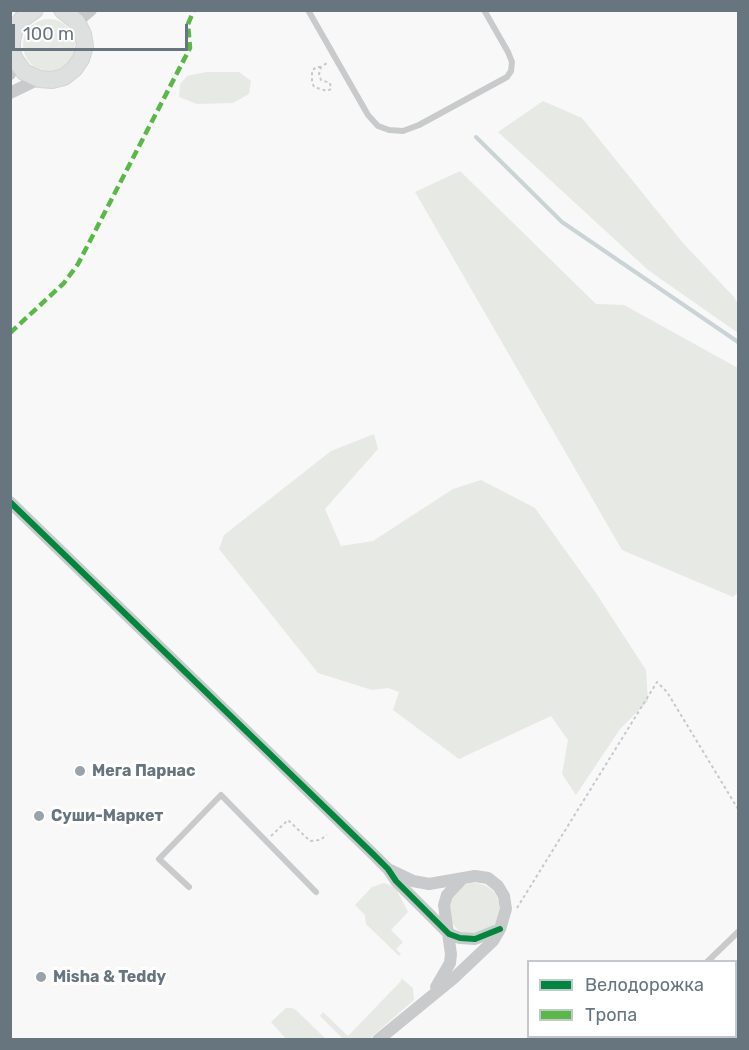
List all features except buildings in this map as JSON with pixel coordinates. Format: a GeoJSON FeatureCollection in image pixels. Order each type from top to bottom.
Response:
{"type":"FeatureCollection","features":[{"type":"Feature","properties":{"kind":"main road"},"geometry":{"type":"LineString","coordinates":[[18,21],[12,50],[12,66],[39,80],[64,77],[81,59],[84,46],[83,34],[77,22],[62,10]]}},
{"type":"Feature","properties":{"kind":"street"},"geometry":{"type":"LineString","coordinates":[[77,22],[91,10]]}},
{"type":"Feature","properties":{"kind":"street"},"geometry":{"type":"LineString","coordinates":[[10,93],[39,80]]}},
{"type":"Feature","properties":{"kind":"street"},"geometry":{"type":"LineString","coordinates":[[10,502],[388,869],[396,881],[449,933],[460,938],[475,939],[503,924]]}},
{"type":"Feature","properties":{"kind":"street"},"geometry":{"type":"LineString","coordinates":[[378,1040],[455,977],[493,941],[503,924],[506,909],[504,896],[498,886],[488,878],[475,876],[429,884],[413,881],[388,869]]}},
{"type":"Feature","properties":{"kind":"street"},"geometry":{"type":"LineString","coordinates":[[431,995],[450,963],[449,933],[444,905],[447,895],[463,878]]}},
{"type":"Feature","properties":{"kind":"lane"},"geometry":{"type":"LineString","coordinates":[[308,10],[368,115],[378,126],[403,131],[507,77],[511,71],[512,62],[484,10]]}},
{"type":"Feature","properties":{"kind":"lane"},"geometry":{"type":"LineString","coordinates":[[189,887],[159,859],[221,795],[316,892]]}},
{"type":"Feature","properties":{"kind":"lane"},"geometry":{"type":"LineString","coordinates":[[709,960],[738,932]]}},
{"type":"Feature","properties":{"kind":"path"},"geometry":{"type":"LineString","coordinates":[[321,67],[319,77],[331,86],[331,89],[327,91],[314,87],[312,70],[321,67],[334,57]]}},
{"type":"Feature","properties":{"kind":"path"},"geometry":{"type":"LineString","coordinates":[[503,924],[517,908],[657,682],[667,692],[738,808]]}},
{"type":"Feature","properties":{"kind":"path"},"geometry":{"type":"LineString","coordinates":[[266,841],[288,820],[310,841],[320,840],[327,835]]}},
{"type":"Feature","properties":{"kind":"shaded area"},"geometry":{"type":"Polygon","coordinates":[[[49,19],[59,21],[67,27],[73,35],[75,45],[73,55],[67,63],[59,69],[49,71],[39,69],[31,63],[25,55],[23,45],[25,35],[31,27],[39,21],[49,19]]]}},
{"type":"Feature","properties":{"kind":"shaded area"},"geometry":{"type":"Polygon","coordinates":[[[206,72],[239,72],[251,81],[249,94],[233,103],[197,104],[179,97],[180,84],[187,76],[206,72]]]}},
{"type":"Feature","properties":{"kind":"shaded area"},"geometry":{"type":"Polygon","coordinates":[[[543,101],[582,118],[683,243],[734,297],[738,304],[738,333],[648,270],[498,132],[543,101]]]}},
{"type":"Feature","properties":{"kind":"shaded area"},"geometry":{"type":"Polygon","coordinates":[[[460,171],[596,304],[624,305],[738,368],[738,592],[733,597],[622,550],[415,192],[460,171]]]}},
{"type":"Feature","properties":{"kind":"shaded area"},"geometry":{"type":"Polygon","coordinates":[[[374,434],[378,449],[325,509],[341,546],[373,541],[453,489],[481,480],[535,508],[596,593],[646,670],[648,701],[620,729],[576,795],[562,774],[568,740],[551,716],[459,759],[393,710],[399,692],[388,688],[372,690],[318,673],[219,549],[224,535],[331,451],[374,434]]]}},
{"type":"Feature","properties":{"kind":"shaded area"},"geometry":{"type":"Polygon","coordinates":[[[384,883],[395,887],[408,912],[391,930],[403,942],[396,949],[401,954],[399,956],[366,924],[365,915],[355,905],[372,887],[384,883]]]}},
{"type":"Feature","properties":{"kind":"shaded area"},"geometry":{"type":"Polygon","coordinates":[[[474,883],[484,885],[492,891],[498,899],[500,909],[498,919],[492,927],[484,933],[474,935],[464,933],[456,927],[450,919],[448,909],[450,899],[456,891],[464,885],[474,883]]]}},
{"type":"Feature","properties":{"kind":"shaded area"},"geometry":{"type":"Polygon","coordinates":[[[401,978],[413,988],[414,1000],[369,1039],[343,1039],[320,1016],[323,1012],[348,1036],[401,981],[401,978]]]}},
{"type":"Feature","properties":{"kind":"shaded area"},"geometry":{"type":"Polygon","coordinates":[[[286,1008],[296,1010],[326,1039],[286,1039],[271,1022],[286,1008]]]}},
{"type":"Feature","properties":{"kind":"waterway"},"geometry":{"type":"LineString","coordinates":[[476,137],[562,222],[738,342]]}},
{"type":"Feature","properties":{"kind":"marked path"},"geometry":{"type":"LineString","coordinates":[[10,333],[64,283],[78,264],[190,48],[188,24],[194,10]]}},
{"type":"Feature","properties":{"kind":"cycle path"},"geometry":{"type":"LineString","coordinates":[[10,502],[374,855],[396,881],[449,934],[460,938],[475,939],[500,929]]}},
{"type":"Feature","properties":{"kind":"place","name":"Мега Парнас"},"geometry":{"type":"Point","coordinates":[80,771]}},
{"type":"Feature","properties":{"kind":"place","name":"Суши-Маркет"},"geometry":{"type":"Point","coordinates":[39,816]}},
{"type":"Feature","properties":{"kind":"place","name":"Misha & Teddy"},"geometry":{"type":"Point","coordinates":[41,977]}}]}
